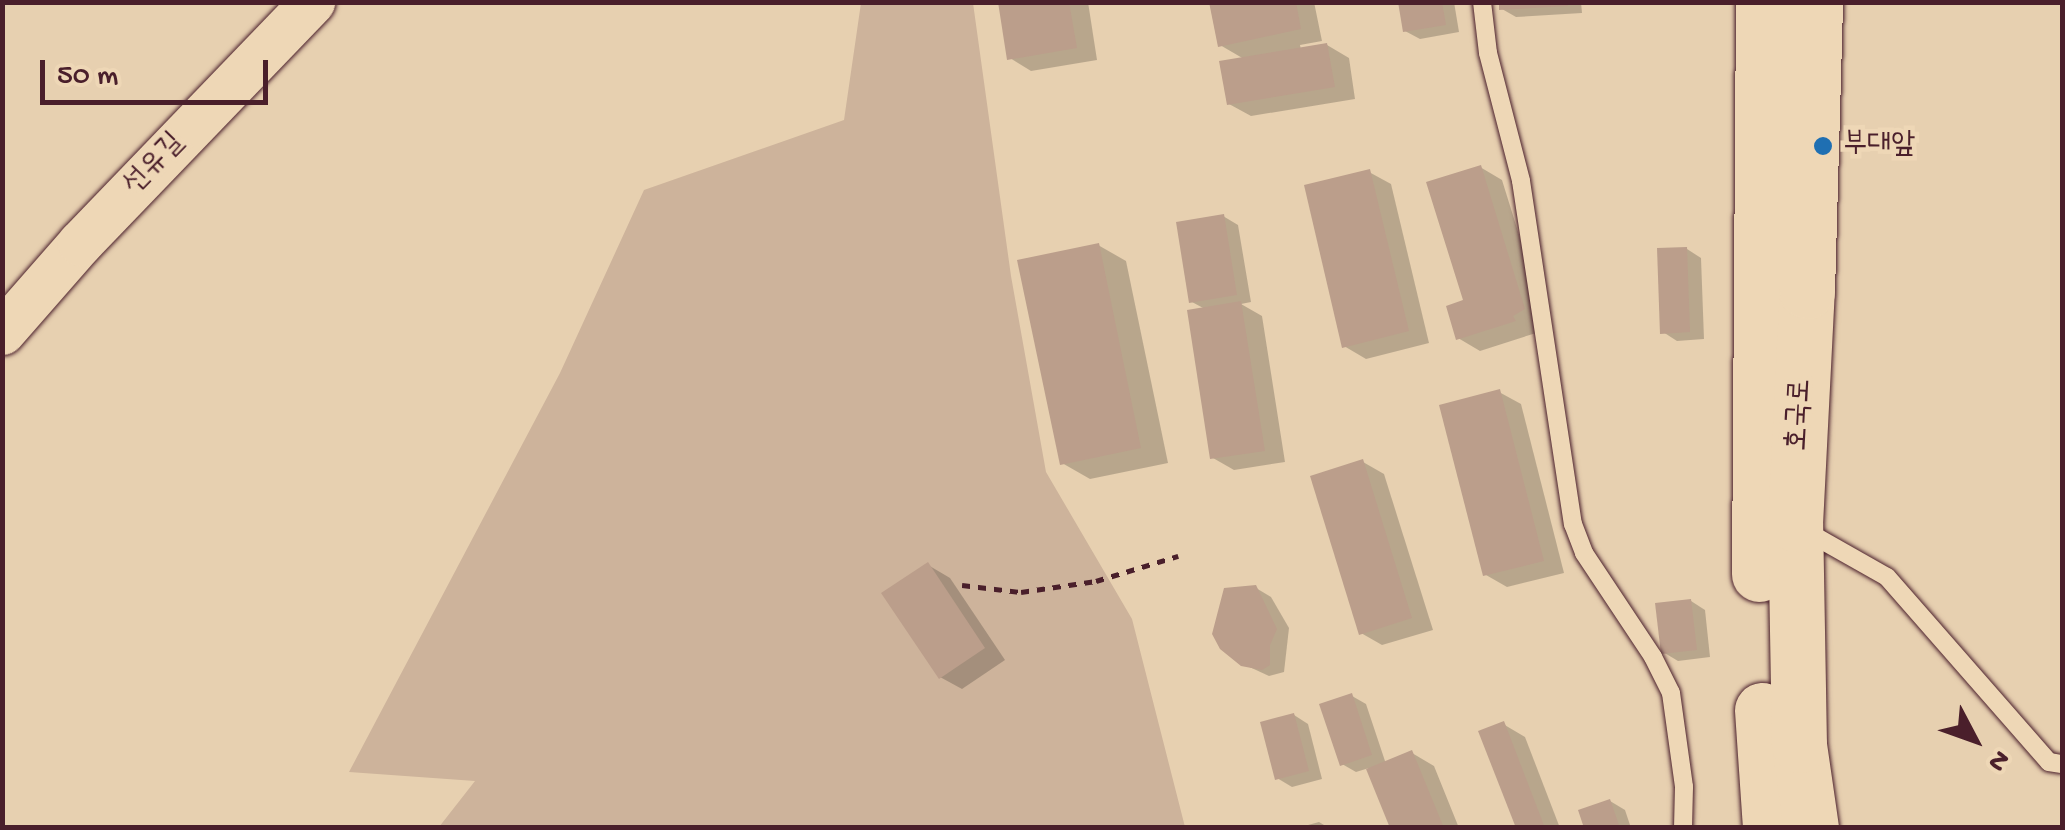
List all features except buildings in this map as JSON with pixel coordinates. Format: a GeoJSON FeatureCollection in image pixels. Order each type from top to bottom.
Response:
{"type":"FeatureCollection","features":[{"type":"Feature","properties":{"kind":"main road","name":"호국로"},"geometry":{"type":"LineString","coordinates":[[1762,2],[1758,490],[1763,752],[1770,828]]}},
{"type":"Feature","properties":{"kind":"main road","name":"호국로"},"geometry":{"type":"LineString","coordinates":[[1811,828],[1799,745],[1795,524],[1808,291],[1815,2]]}},
{"type":"Feature","properties":{"kind":"street","name":"선유길"},"geometry":{"type":"LineString","coordinates":[[2,332],[80,242],[312,2]]}},
{"type":"Feature","properties":{"kind":"lane"},"geometry":{"type":"LineString","coordinates":[[1482,2],[1488,53],[1521,180],[1573,524],[1584,553],[1653,657],[1671,693],[1684,787],[1684,828]]}},
{"type":"Feature","properties":{"kind":"lane"},"geometry":{"type":"LineString","coordinates":[[1795,524],[1886,578],[2049,762],[2062,764]]}},
{"type":"Feature","properties":{"kind":"path"},"geometry":{"type":"LineString","coordinates":[[962,585],[1021,592],[1096,581],[1178,556]]}},
{"type":"Feature","properties":{"kind":"shaded area"},"geometry":{"type":"Polygon","coordinates":[[[861,3],[973,3],[1011,276],[1046,472],[1132,619],[1185,827],[439,827],[475,781],[349,772],[560,373],[644,190],[844,120],[861,3]]]}},
{"type":"Feature","properties":{"kind":"place","name":"부대앞"},"geometry":{"type":"Point","coordinates":[1823,146]}}]}
